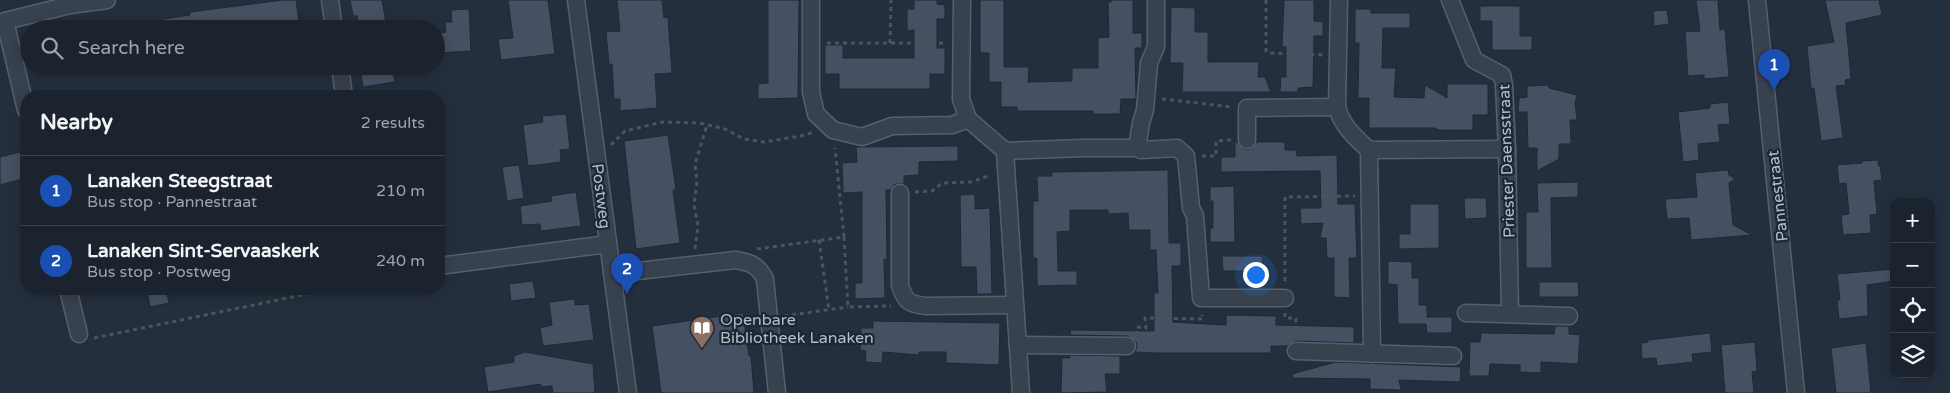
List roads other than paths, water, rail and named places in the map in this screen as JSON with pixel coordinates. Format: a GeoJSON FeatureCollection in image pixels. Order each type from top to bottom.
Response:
{"type":"FeatureCollection","features":[{"type":"Feature","properties":{"kind":"street"},"geometry":{"type":"LineString","coordinates":[[21,90],[5,21],[70,5],[107,0]]}},
{"type":"Feature","properties":{"kind":"street"},"geometry":{"type":"LineString","coordinates":[[330,0],[333,20]]}},
{"type":"Feature","properties":{"kind":"street","name":"Postweg"},"geometry":{"type":"LineString","coordinates":[[576,0],[628,393]]}},
{"type":"Feature","properties":{"kind":"street"},"geometry":{"type":"LineString","coordinates":[[810,0],[811,92],[816,114],[831,127],[862,137],[892,126],[952,125],[968,119]]}},
{"type":"Feature","properties":{"kind":"street"},"geometry":{"type":"LineString","coordinates":[[962,0],[961,99],[968,119],[1005,152],[1084,148],[1137,148],[1141,150],[1178,148],[1186,156],[1191,208],[1195,216],[1201,298],[1285,305]]}},
{"type":"Feature","properties":{"kind":"street"},"geometry":{"type":"LineString","coordinates":[[1137,148],[1146,97],[1149,63],[1156,47],[1156,0]]}},
{"type":"Feature","properties":{"kind":"street"},"geometry":{"type":"LineString","coordinates":[[1339,0],[1337,107],[1339,117],[1369,150],[1508,149]]}},
{"type":"Feature","properties":{"kind":"street","name":"Priester Daensstraat"},"geometry":{"type":"LineString","coordinates":[[1450,0],[1474,60],[1502,75],[1508,149],[1510,314]]}},
{"type":"Feature","properties":{"kind":"street","name":"Pannestraat"},"geometry":{"type":"LineString","coordinates":[[1757,0],[1796,393]]}},
{"type":"Feature","properties":{"kind":"street"},"geometry":{"type":"LineString","coordinates":[[341,75],[343,90]]}},
{"type":"Feature","properties":{"kind":"street"},"geometry":{"type":"LineString","coordinates":[[1247,140],[1247,108],[1337,107]]}},
{"type":"Feature","properties":{"kind":"street"},"geometry":{"type":"LineString","coordinates":[[1369,150],[1372,354]]}},
{"type":"Feature","properties":{"kind":"street"},"geometry":{"type":"LineString","coordinates":[[1005,152],[1021,393]]}},
{"type":"Feature","properties":{"kind":"street"},"geometry":{"type":"LineString","coordinates":[[900,193],[900,285],[904,298],[913,305],[926,306],[1015,305]]}},
{"type":"Feature","properties":{"kind":"street"},"geometry":{"type":"LineString","coordinates":[[445,265],[608,244]]}},
{"type":"Feature","properties":{"kind":"street"},"geometry":{"type":"LineString","coordinates":[[612,274],[734,260],[756,266],[764,279],[777,393]]}},
{"type":"Feature","properties":{"kind":"street"},"geometry":{"type":"LineString","coordinates":[[69,295],[79,334]]}},
{"type":"Feature","properties":{"kind":"street"},"geometry":{"type":"LineString","coordinates":[[1466,313],[1568,316]]}},
{"type":"Feature","properties":{"kind":"street"},"geometry":{"type":"LineString","coordinates":[[1018,345],[1127,346]]}},
{"type":"Feature","properties":{"kind":"street"},"geometry":{"type":"LineString","coordinates":[[1296,350],[1453,356]]}},
{"type":"Feature","properties":{"kind":"place","name":"Lanaken Steegstraat"},"geometry":{"type":"Point","coordinates":[1774,90]}},
{"type":"Feature","properties":{"kind":"place","name":"Lanaken Sint-Servaaskerk"},"geometry":{"type":"Point","coordinates":[627,294]}},
{"type":"Feature","properties":{"kind":"place","name":"Openbare Bibliotheek Lanaken"},"geometry":{"type":"Point","coordinates":[702,349]}}]}
